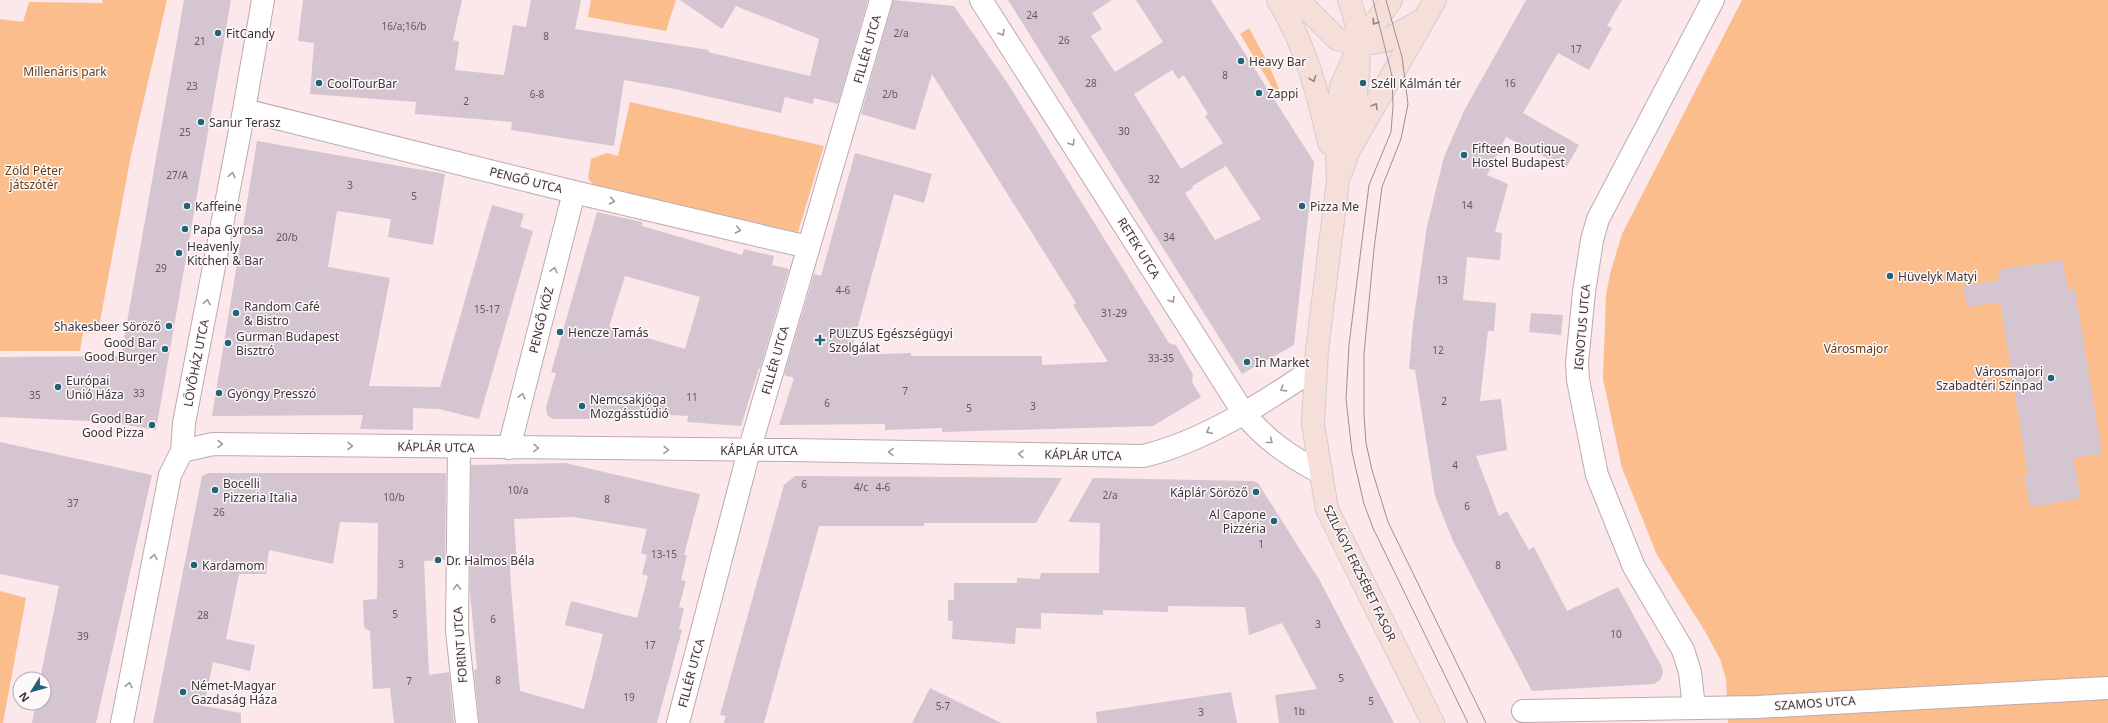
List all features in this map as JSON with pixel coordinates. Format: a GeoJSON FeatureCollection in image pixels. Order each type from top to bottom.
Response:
{"type":"FeatureCollection","features":[{"type":"Feature","properties":{"kind":"main road"},"geometry":{"type":"LineString","coordinates":[[1278,0],[1288,17],[1316,86],[1338,181]]}},
{"type":"Feature","properties":{"kind":"main road"},"geometry":{"type":"LineString","coordinates":[[1298,0],[1336,39],[1360,45],[1385,41],[1431,9]]}},
{"type":"Feature","properties":{"kind":"main road"},"geometry":{"type":"LineString","coordinates":[[1338,181],[1348,152],[1359,74],[1360,45],[1354,13],[1349,0]]}},
{"type":"Feature","properties":{"kind":"main road"},"geometry":{"type":"LineString","coordinates":[[1315,368],[1338,181],[1336,128],[1341,86],[1360,45],[1391,0]]}},
{"type":"Feature","properties":{"kind":"main road"},"geometry":{"type":"LineString","coordinates":[[1348,152],[1431,9]]}},
{"type":"Feature","properties":{"kind":"main road","name":"SZILÁGYI ERZSÉBET FASOR"},"geometry":{"type":"LineString","coordinates":[[1315,368],[1313,424],[1327,509],[1433,723]]}},
{"type":"Feature","properties":{"kind":"street","name":"LÖVŐHÁZ UTCA"},"geometry":{"type":"LineString","coordinates":[[122,723],[170,475],[182,451],[184,423],[244,110],[263,0]]}},
{"type":"Feature","properties":{"kind":"street","name":"FILLÉR UTCA"},"geometry":{"type":"LineString","coordinates":[[678,723],[749,451],[881,0]]}},
{"type":"Feature","properties":{"kind":"street","name":"RETEK UTCA"},"geometry":{"type":"LineString","coordinates":[[981,0],[1243,412],[1258,431],[1276,446],[1293,459],[1321,473]]}},
{"type":"Feature","properties":{"kind":"street","name":"IGNOTUS UTCA"},"geometry":{"type":"LineString","coordinates":[[1694,708],[1690,672],[1683,650],[1634,567],[1597,475],[1578,380],[1577,362],[1584,292],[1592,240],[1598,219],[1713,0]]}},
{"type":"Feature","properties":{"kind":"street","name":"PENGŐ UTCA"},"geometry":{"type":"LineString","coordinates":[[244,110],[574,192],[808,247]]}},
{"type":"Feature","properties":{"kind":"street","name":"PENGŐ KÖZ"},"geometry":{"type":"LineString","coordinates":[[509,448],[574,192]]}},
{"type":"Feature","properties":{"kind":"street","name":"KÁPLÁR UTCA"},"geometry":{"type":"LineString","coordinates":[[182,451],[213,444],[1144,456],[1183,443],[1243,412],[1315,368]]}},
{"type":"Feature","properties":{"kind":"street","name":"FORINT UTCA"},"geometry":{"type":"LineString","coordinates":[[459,447],[457,630],[467,723]]}},
{"type":"Feature","properties":{"kind":"street","name":"SZAMOS UTCA"},"geometry":{"type":"LineString","coordinates":[[1523,711],[1757,706],[2099,689]]}},
{"type":"Feature","properties":{"kind":"green space","name":"Millenáris park"},"geometry":{"type":"Polygon","coordinates":[[[102,0],[167,0],[131,155],[98,332],[83,333],[80,351],[0,351],[0,19],[23,22],[29,2],[103,3],[102,0]]]}},
{"type":"Feature","properties":{"kind":"green space"},"geometry":{"type":"Polygon","coordinates":[[[591,0],[676,0],[666,31],[588,17],[591,0]]]}},
{"type":"Feature","properties":{"kind":"green space","name":"Városmajor"},"geometry":{"type":"Polygon","coordinates":[[[1742,0],[2108,0],[2108,723],[1728,723],[1726,679],[1720,659],[1706,633],[1657,555],[1622,468],[1603,379],[1606,295],[1610,274],[1622,234],[1742,0]]]}},
{"type":"Feature","properties":{"kind":"green space"},"geometry":{"type":"Polygon","coordinates":[[[1249,28],[1269,65],[1279,89],[1275,92],[1240,34],[1249,28]]]}},
{"type":"Feature","properties":{"kind":"green space"},"geometry":{"type":"Polygon","coordinates":[[[630,102],[824,146],[798,232],[721,215],[703,220],[598,192],[588,178],[591,159],[607,153],[618,156],[630,102]]]}},
{"type":"Feature","properties":{"kind":"green space"},"geometry":{"type":"Polygon","coordinates":[[[0,591],[26,598],[3,723],[0,723],[0,591]]]}},
{"type":"Feature","properties":{"kind":"building"},"geometry":{"type":"Polygon","coordinates":[[[184,0],[231,0],[156,430],[110,422],[0,417],[0,357],[121,356],[184,0]]]}},
{"type":"Feature","properties":{"kind":"building"},"geometry":{"type":"Polygon","coordinates":[[[303,0],[462,0],[453,40],[459,42],[455,70],[504,75],[513,25],[526,27],[531,0],[581,0],[575,29],[709,50],[708,52],[810,76],[819,39],[736,6],[722,29],[680,0],[868,0],[838,104],[814,98],[813,104],[785,97],[781,113],[675,89],[624,80],[614,146],[511,130],[512,122],[415,114],[416,102],[310,94],[314,43],[298,41],[303,0]]]}},
{"type":"Feature","properties":{"kind":"building"},"geometry":{"type":"Polygon","coordinates":[[[893,0],[954,6],[1008,84],[1169,343],[1176,345],[1193,375],[1192,382],[1201,397],[1153,426],[942,432],[942,428],[885,430],[885,424],[779,425],[794,378],[784,375],[814,274],[821,276],[855,153],[932,174],[924,203],[894,194],[850,355],[911,353],[911,356],[1042,356],[1042,365],[1108,362],[1073,305],[1076,303],[932,74],[915,130],[861,114],[893,0]]]}},
{"type":"Feature","properties":{"kind":"building"},"geometry":{"type":"Polygon","coordinates":[[[1008,0],[1112,0],[1092,13],[1102,29],[1091,36],[1115,72],[1163,42],[1136,0],[1211,0],[1314,162],[1294,345],[1242,374],[1008,0]],[[1172,70],[1134,94],[1181,169],[1223,143],[1205,116],[1208,114],[1184,75],[1178,79],[1172,70]],[[1226,166],[1192,186],[1193,188],[1185,193],[1215,240],[1261,219],[1226,166]]]}},
{"type":"Feature","properties":{"kind":"building"},"geometry":{"type":"Polygon","coordinates":[[[1526,0],[1622,0],[1607,26],[1612,28],[1589,70],[1558,53],[1523,113],[1579,145],[1566,168],[1506,137],[1487,175],[1508,184],[1495,232],[1502,233],[1500,260],[1467,257],[1463,300],[1496,303],[1494,331],[1488,331],[1480,401],[1501,399],[1507,450],[1476,456],[1499,516],[1507,511],[1529,550],[1534,547],[1567,611],[1618,587],[1662,667],[1663,674],[1660,680],[1654,684],[1532,691],[1453,541],[1435,496],[1415,370],[1409,369],[1413,324],[1427,226],[1444,157],[1464,111],[1526,0]]]}},
{"type":"Feature","properties":{"kind":"building"},"geometry":{"type":"Polygon","coordinates":[[[257,141],[445,174],[433,245],[388,237],[391,219],[337,211],[328,267],[390,278],[369,386],[440,387],[492,205],[524,214],[520,227],[533,231],[479,419],[439,409],[413,408],[413,430],[360,429],[363,415],[212,416],[257,141]]]}},
{"type":"Feature","properties":{"kind":"building"},"geometry":{"type":"Polygon","coordinates":[[[597,212],[642,222],[642,226],[742,255],[744,249],[774,256],[772,265],[789,269],[760,369],[759,368],[741,426],[687,422],[688,416],[598,411],[597,419],[553,419],[547,415],[546,407],[556,373],[551,372],[597,212]],[[625,276],[609,327],[685,349],[700,297],[625,276]]]}},
{"type":"Feature","properties":{"kind":"building","name":"Városmajori Szabadtéri Színpad"},"geometry":{"type":"Polygon","coordinates":[[[2063,260],[2068,290],[2075,289],[2102,454],[2073,458],[2081,498],[2030,507],[2024,476],[2028,475],[2000,302],[1967,307],[1963,286],[1999,280],[1998,270],[2063,260]]]}},
{"type":"Feature","properties":{"kind":"building"},"geometry":{"type":"Polygon","coordinates":[[[1531,313],[1563,315],[1561,335],[1529,332],[1531,313]]]}},
{"type":"Feature","properties":{"kind":"building"},"geometry":{"type":"Polygon","coordinates":[[[0,442],[152,475],[96,723],[32,723],[34,711],[52,711],[52,671],[42,671],[59,586],[0,574],[0,442]]]}},
{"type":"Feature","properties":{"kind":"building"},"geometry":{"type":"Polygon","coordinates":[[[565,463],[700,494],[684,555],[687,555],[681,580],[686,581],[679,607],[684,608],[679,629],[682,630],[657,723],[479,723],[474,670],[477,669],[470,591],[471,465],[565,463]],[[573,517],[514,519],[517,566],[510,566],[520,691],[584,709],[603,634],[565,625],[571,601],[637,618],[648,576],[642,574],[647,555],[641,553],[647,529],[573,517]]]}},
{"type":"Feature","properties":{"kind":"building"},"geometry":{"type":"Polygon","coordinates":[[[208,473],[446,473],[445,560],[424,561],[429,675],[449,672],[454,723],[394,723],[390,688],[373,689],[370,631],[364,628],[363,600],[377,599],[378,523],[340,522],[333,564],[269,550],[266,574],[239,574],[226,639],[255,645],[250,671],[213,662],[204,706],[241,713],[241,723],[153,723],[202,476],[208,473]]]}},
{"type":"Feature","properties":{"kind":"building"},"geometry":{"type":"Polygon","coordinates":[[[795,476],[1062,478],[1036,523],[924,523],[924,526],[819,526],[764,723],[724,723],[726,716],[720,715],[784,485],[795,476]]]}},
{"type":"Feature","properties":{"kind":"building"},"geometry":{"type":"Polygon","coordinates":[[[1093,478],[1253,481],[1258,483],[1320,581],[1394,723],[1279,723],[1275,695],[1317,689],[1282,623],[1249,635],[1245,607],[1168,606],[1168,612],[1103,610],[1103,615],[1041,613],[1041,629],[1016,628],[1015,644],[952,639],[953,621],[948,621],[948,600],[954,600],[954,583],[1017,583],[1017,578],[1040,579],[1041,573],[1099,573],[1100,523],[1068,522],[1093,478]]]}},
{"type":"Feature","properties":{"kind":"building"},"geometry":{"type":"Polygon","coordinates":[[[930,688],[1001,723],[912,723],[930,688]]]}},
{"type":"Feature","properties":{"kind":"building"},"geometry":{"type":"Polygon","coordinates":[[[1231,692],[1237,723],[1097,723],[1096,712],[1231,692]]]}},
{"type":"Feature","properties":{"kind":"tram line"},"geometry":{"type":"LineString","coordinates":[[1373,0],[1392,76],[1393,106],[1391,132],[1369,185],[1349,345],[1346,399],[1352,452],[1364,504],[1373,528],[1468,723]]}},
{"type":"Feature","properties":{"kind":"tram line"},"geometry":{"type":"LineString","coordinates":[[1386,0],[1402,57],[1408,104],[1401,139],[1382,187],[1374,249],[1364,354],[1364,415],[1366,443],[1372,470],[1388,522],[1486,723]]}},
{"type":"Feature","properties":{"kind":"place","name":"FitCandy"},"geometry":{"type":"Point","coordinates":[218,33]}},
{"type":"Feature","properties":{"kind":"place","name":"Heavy Bar"},"geometry":{"type":"Point","coordinates":[1241,61]}},
{"type":"Feature","properties":{"kind":"place","name":"CoolTourBar"},"geometry":{"type":"Point","coordinates":[319,83]}},
{"type":"Feature","properties":{"kind":"place","name":"Széll Kálmán tér"},"geometry":{"type":"Point","coordinates":[1363,83]}},
{"type":"Feature","properties":{"kind":"place","name":"Zappi"},"geometry":{"type":"Point","coordinates":[1259,93]}},
{"type":"Feature","properties":{"kind":"place","name":"Sanur Terasz"},"geometry":{"type":"Point","coordinates":[201,122]}},
{"type":"Feature","properties":{"kind":"place","name":"Fifteen Boutique Hostel Budapest"},"geometry":{"type":"Point","coordinates":[1464,155]}},
{"type":"Feature","properties":{"kind":"place","name":"Kaffeine"},"geometry":{"type":"Point","coordinates":[187,206]}},
{"type":"Feature","properties":{"kind":"place","name":"Pizza Me"},"geometry":{"type":"Point","coordinates":[1302,206]}},
{"type":"Feature","properties":{"kind":"place","name":"Papa Gyrosa"},"geometry":{"type":"Point","coordinates":[185,229]}},
{"type":"Feature","properties":{"kind":"place","name":"Heavenly Kitchen & Bar"},"geometry":{"type":"Point","coordinates":[179,253]}},
{"type":"Feature","properties":{"kind":"place","name":"Hüvelyk Matyi"},"geometry":{"type":"Point","coordinates":[1890,276]}},
{"type":"Feature","properties":{"kind":"place","name":"Random Café & Bistro"},"geometry":{"type":"Point","coordinates":[236,313]}},
{"type":"Feature","properties":{"kind":"place","name":"Shakesbeer Söröző"},"geometry":{"type":"Point","coordinates":[169,326]}},
{"type":"Feature","properties":{"kind":"place","name":"Hencze Tamás"},"geometry":{"type":"Point","coordinates":[560,332]}},
{"type":"Feature","properties":{"kind":"place","name":"PULZUS Egészségügyi Szolgálat"},"geometry":{"type":"Point","coordinates":[820,340]}},
{"type":"Feature","properties":{"kind":"place","name":"Gurman Budapest Bisztró"},"geometry":{"type":"Point","coordinates":[228,343]}},
{"type":"Feature","properties":{"kind":"place","name":"Good Bar Good Burger"},"geometry":{"type":"Point","coordinates":[165,349]}},
{"type":"Feature","properties":{"kind":"place","name":"In Market"},"geometry":{"type":"Point","coordinates":[1247,362]}},
{"type":"Feature","properties":{"kind":"place","name":"Városmajori Szabadtéri Színpad"},"geometry":{"type":"Point","coordinates":[2051,378]}},
{"type":"Feature","properties":{"kind":"place","name":"Európai Unió Háza"},"geometry":{"type":"Point","coordinates":[58,387]}},
{"type":"Feature","properties":{"kind":"place","name":"Gyöngy Presszó"},"geometry":{"type":"Point","coordinates":[219,393]}},
{"type":"Feature","properties":{"kind":"place","name":"Nemcsakjóga Mozgásstúdió"},"geometry":{"type":"Point","coordinates":[582,406]}},
{"type":"Feature","properties":{"kind":"place","name":"Good Bar Good Pizza"},"geometry":{"type":"Point","coordinates":[152,425]}},
{"type":"Feature","properties":{"kind":"place","name":"Bocelli Pizzeria Italia"},"geometry":{"type":"Point","coordinates":[215,490]}},
{"type":"Feature","properties":{"kind":"place","name":"Káplár Söröző"},"geometry":{"type":"Point","coordinates":[1256,492]}},
{"type":"Feature","properties":{"kind":"place","name":"Al Capone Pizzéria"},"geometry":{"type":"Point","coordinates":[1274,521]}},
{"type":"Feature","properties":{"kind":"place","name":"Dr. Halmos Béla"},"geometry":{"type":"Point","coordinates":[438,560]}},
{"type":"Feature","properties":{"kind":"place","name":"Kardamom"},"geometry":{"type":"Point","coordinates":[194,565]}},
{"type":"Feature","properties":{"kind":"place","name":"Német-Magyar Gazdaság Háza"},"geometry":{"type":"Point","coordinates":[183,692]}},
{"type":"Feature","properties":{"kind":"park label","name":"Zöld Péter játszótér"},"geometry":{"type":"Point","coordinates":[34,177]}}]}
